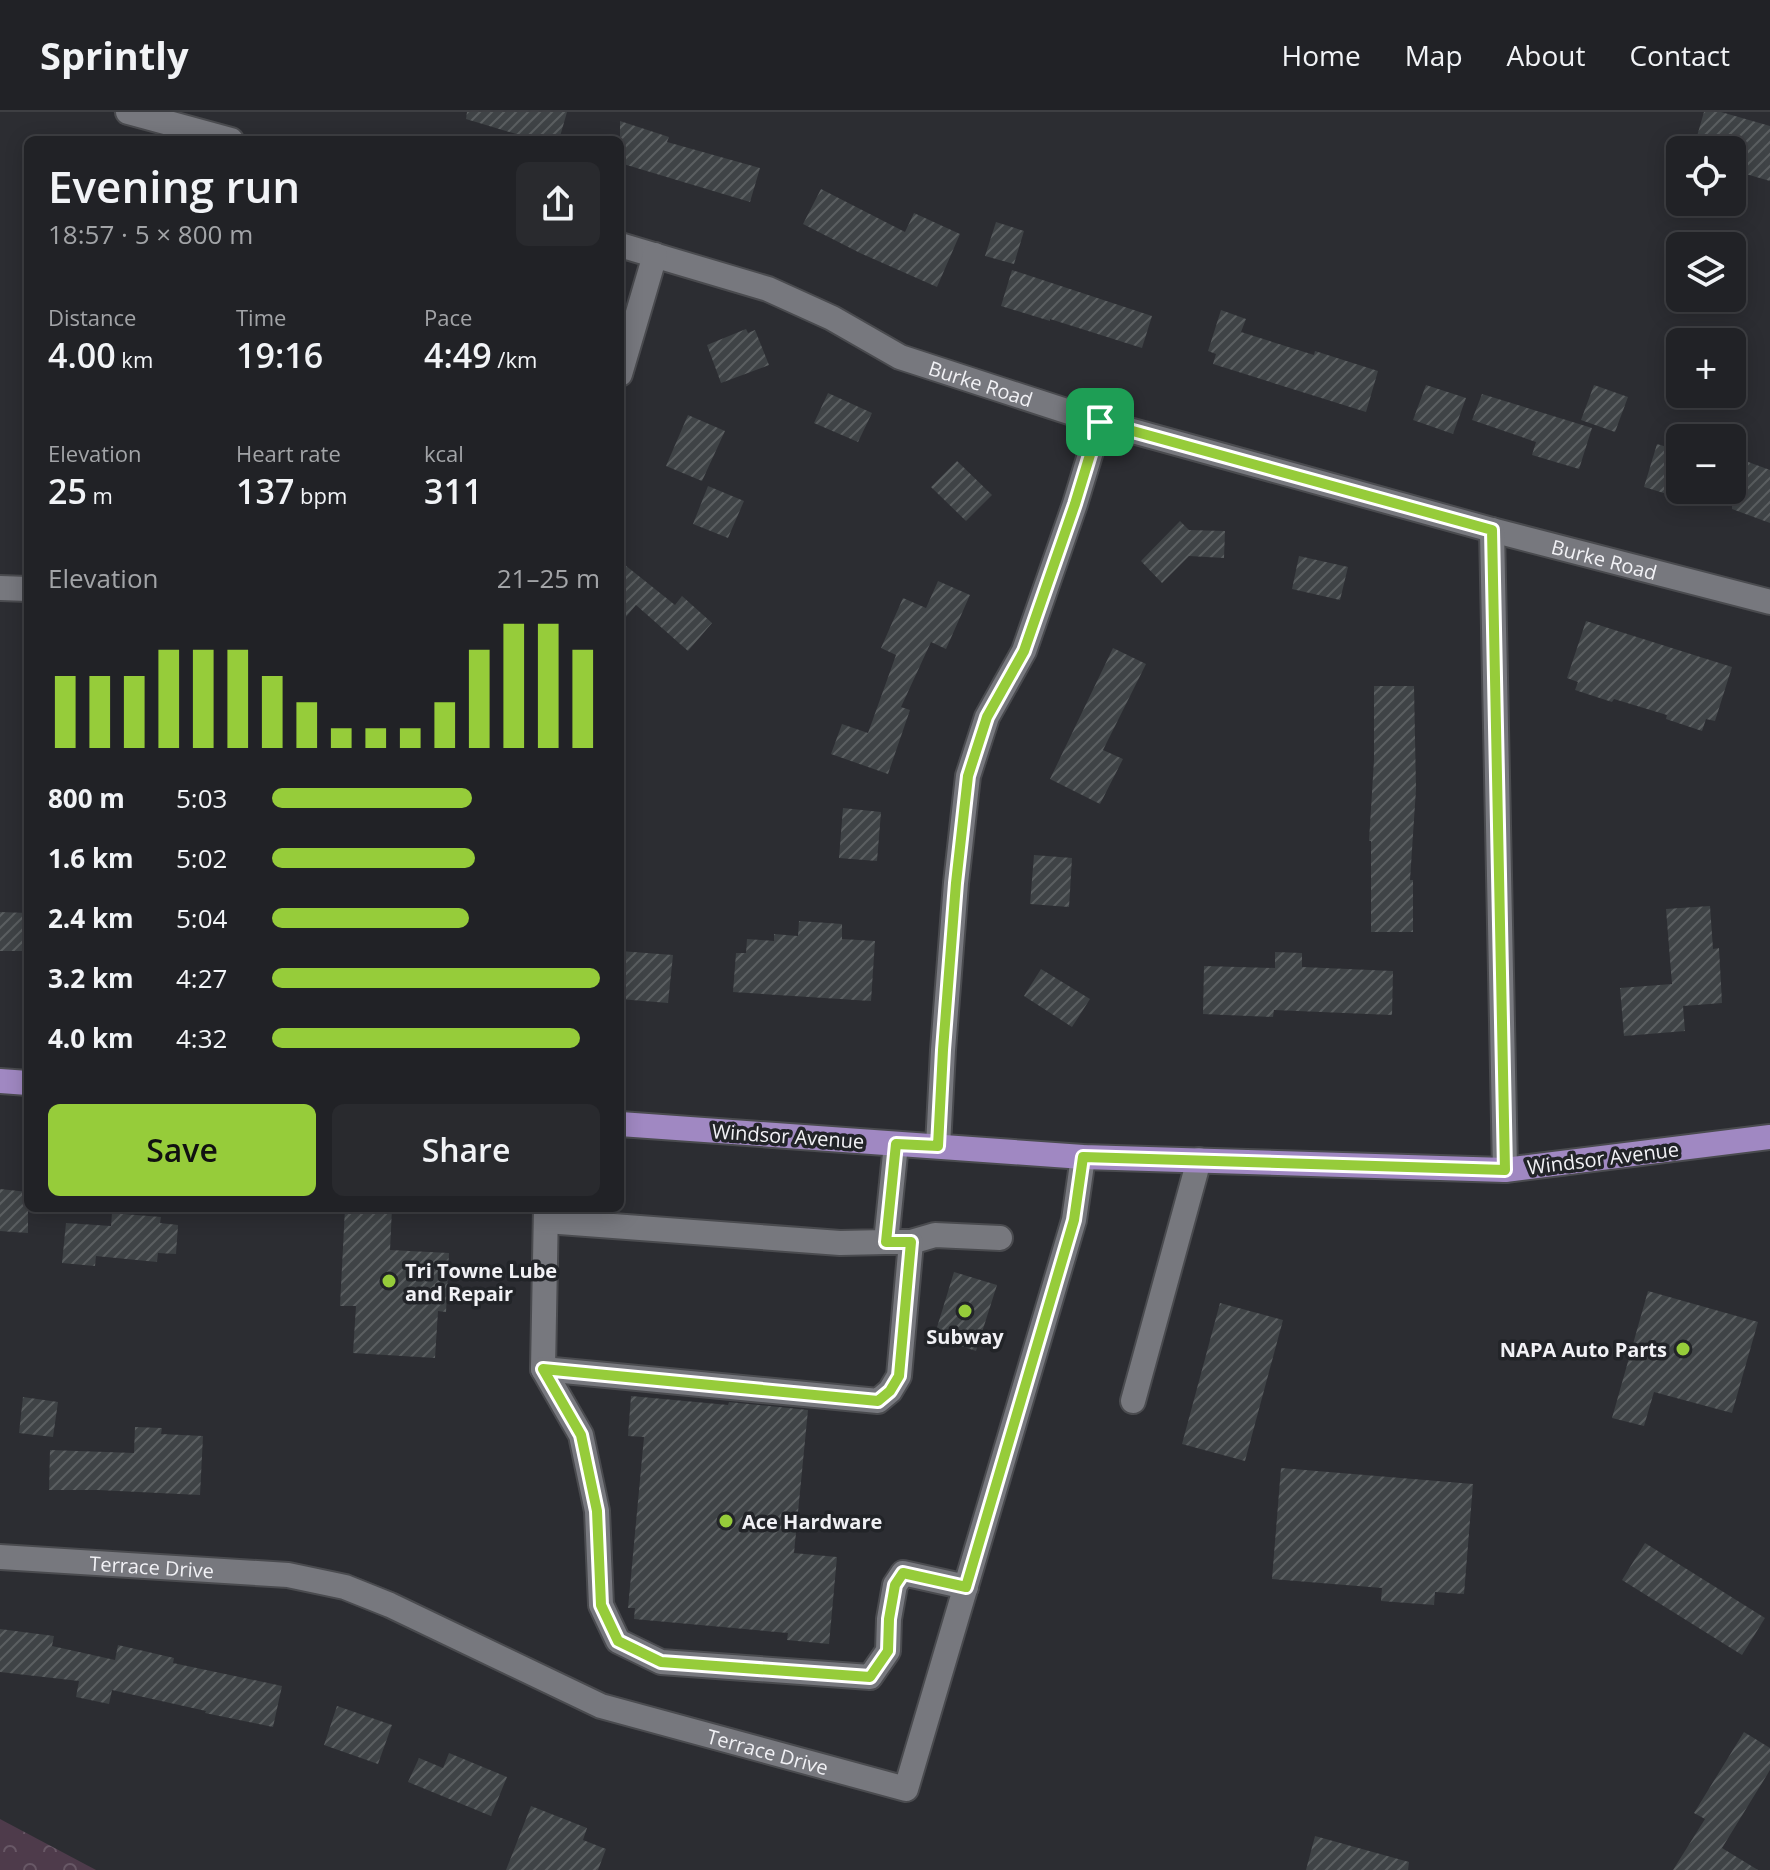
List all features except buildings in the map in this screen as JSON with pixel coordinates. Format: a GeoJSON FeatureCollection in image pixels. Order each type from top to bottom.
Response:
{"type":"FeatureCollection","features":[{"type":"Feature","properties":{"kind":"main road"},"geometry":{"type":"LineString","coordinates":[[0,1081],[24,1083]]}},
{"type":"Feature","properties":{"kind":"main road","name":"Windsor Avenue"},"geometry":{"type":"LineString","coordinates":[[624,1124],[1083,1157],[1505,1170],[1770,1137]]}},
{"type":"Feature","properties":{"kind":"street"},"geometry":{"type":"LineString","coordinates":[[128,112],[216,136]]}},
{"type":"Feature","properties":{"kind":"street","name":"Burke Road"},"geometry":{"type":"LineString","coordinates":[[624,246],[768,289],[832,318],[900,357],[1100,422],[1492,530],[1770,602]]}},
{"type":"Feature","properties":{"kind":"street"},"geometry":{"type":"LineString","coordinates":[[624,360],[655,255]]}},
{"type":"Feature","properties":{"kind":"street"},"geometry":{"type":"LineString","coordinates":[[938,1146],[956,883],[968,776],[987,717],[1024,651],[1100,422]]}},
{"type":"Feature","properties":{"kind":"street"},"geometry":{"type":"LineString","coordinates":[[1492,530],[1505,1170]]}},
{"type":"Feature","properties":{"kind":"street"},"geometry":{"type":"LineString","coordinates":[[0,588],[24,589]]}},
{"type":"Feature","properties":{"kind":"street"},"geometry":{"type":"LineString","coordinates":[[886,1242],[896,1144]]}},
{"type":"Feature","properties":{"kind":"street","name":"Terrace Drive"},"geometry":{"type":"LineString","coordinates":[[0,1557],[288,1575],[345,1587],[390,1605],[601,1706],[906,1789],[1074,1220],[1083,1157]]}},
{"type":"Feature","properties":{"kind":"street"},"geometry":{"type":"LineString","coordinates":[[1133,1401],[1199,1160]]}},
{"type":"Feature","properties":{"kind":"street"},"geometry":{"type":"LineString","coordinates":[[966,1587],[903,1573],[895,1585],[888,1651],[870,1677],[661,1662],[618,1641],[601,1605],[597,1511],[581,1435],[543,1369],[546,1214],[840,1243],[911,1242],[935,1235],[1000,1238]]}},
{"type":"Feature","properties":{"kind":"street"},"geometry":{"type":"LineString","coordinates":[[543,1369],[878,1401],[890,1391],[899,1376],[911,1242]]}},
{"type":"Feature","properties":{"kind":"green space"},"geometry":{"type":"Polygon","coordinates":[[[0,1819],[96,1870],[0,1870],[0,1819]]]}},
{"type":"Feature","properties":{"kind":"place","name":"Tri Towne Lube and Repair"},"geometry":{"type":"Point","coordinates":[389,1281]}},
{"type":"Feature","properties":{"kind":"place","name":"Subway"},"geometry":{"type":"Point","coordinates":[965,1311]}},
{"type":"Feature","properties":{"kind":"place","name":"NAPA Auto Parts"},"geometry":{"type":"Point","coordinates":[1683,1349]}},
{"type":"Feature","properties":{"kind":"place","name":"Ace Hardware"},"geometry":{"type":"Point","coordinates":[726,1521]}},
{"type":"Feature","properties":{"kind":"route"},"geometry":{"type":"LineString","coordinates":[[1100,422],[1492,530],[1505,1170],[1083,1157],[1074,1220],[966,1587],[903,1573],[895,1585],[888,1651],[870,1677],[661,1662],[618,1641],[601,1605],[597,1511],[581,1435],[543,1369],[878,1401],[890,1391],[899,1376],[911,1242],[886,1242],[896,1144],[938,1146],[956,883],[968,776],[987,717],[1024,651],[1100,422]]}}]}
